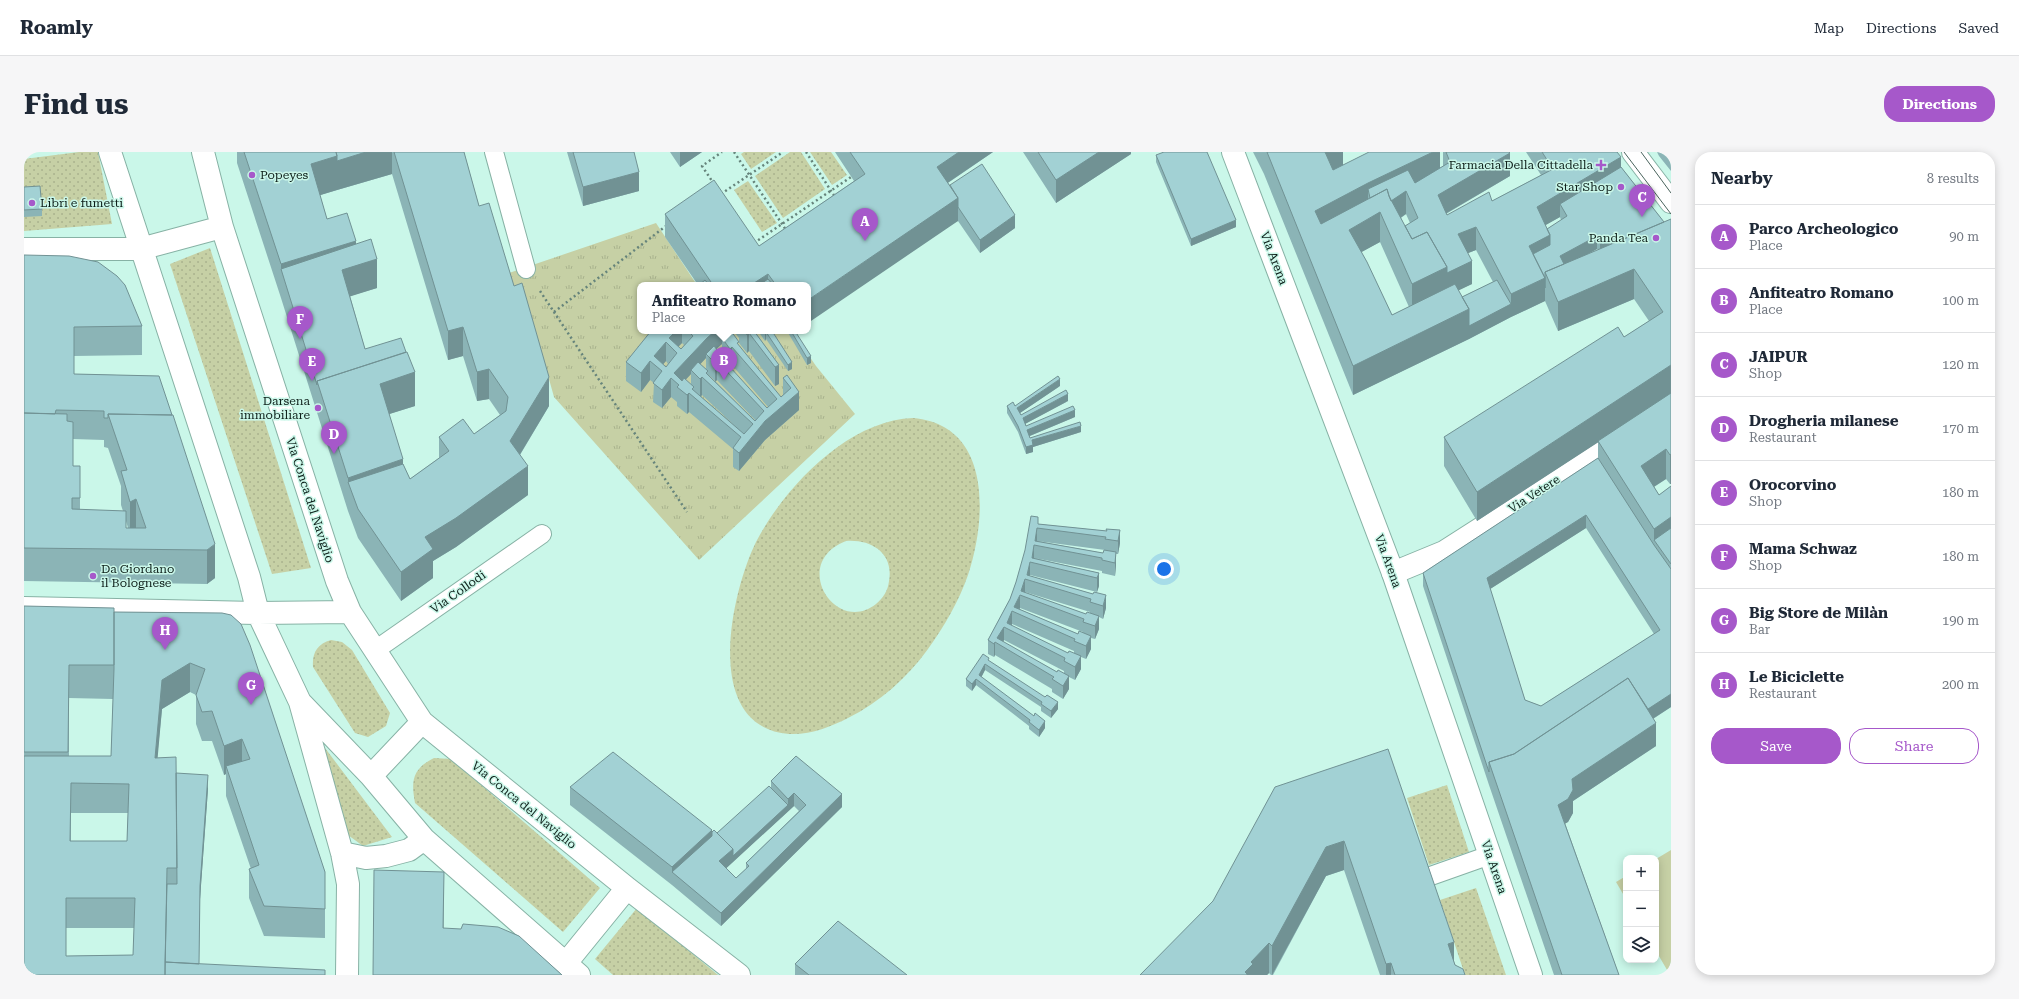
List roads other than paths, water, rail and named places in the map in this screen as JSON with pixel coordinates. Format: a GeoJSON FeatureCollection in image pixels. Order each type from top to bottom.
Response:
{"type":"FeatureCollection","features":[{"type":"Feature","properties":{"kind":"street"},"geometry":{"type":"LineString","coordinates":[[110,152],[140,249],[247,570],[258,613],[300,702],[342,853],[348,884],[347,975]]}},
{"type":"Feature","properties":{"kind":"street","name":"Via Conca del Naviglio"},"geometry":{"type":"LineString","coordinates":[[203,152],[222,227],[337,581],[350,612],[374,651],[422,722],[627,888],[739,975]]}},
{"type":"Feature","properties":{"kind":"street","name":"Via Arena"},"geometry":{"type":"LineString","coordinates":[[1233,152],[1393,573],[1531,975]]}},
{"type":"Feature","properties":{"kind":"street"},"geometry":{"type":"LineString","coordinates":[[1633,152],[1671,202]]}},
{"type":"Feature","properties":{"kind":"street"},"geometry":{"type":"LineString","coordinates":[[24,249],[140,249],[222,227]]}},
{"type":"Feature","properties":{"kind":"street","name":"Via Vetere"},"geometry":{"type":"LineString","coordinates":[[1393,573],[1444,552],[1671,407]]}},
{"type":"Feature","properties":{"kind":"street"},"geometry":{"type":"LineString","coordinates":[[24,608],[258,613],[350,612]]}},
{"type":"Feature","properties":{"kind":"street"},"geometry":{"type":"LineString","coordinates":[[300,702],[370,776],[424,839],[572,969],[627,888]]}},
{"type":"Feature","properties":{"kind":"street"},"geometry":{"type":"LineString","coordinates":[[370,776],[422,722]]}},
{"type":"Feature","properties":{"kind":"street"},"geometry":{"type":"LineString","coordinates":[[342,853],[366,858],[386,856],[410,850],[424,839]]}},
{"type":"Feature","properties":{"kind":"lane"},"geometry":{"type":"LineString","coordinates":[[494,152],[526,269]]}},
{"type":"Feature","properties":{"kind":"lane","name":"Via Collodi"},"geometry":{"type":"LineString","coordinates":[[374,651],[542,534]]}},
{"type":"Feature","properties":{"kind":"lane"},"geometry":{"type":"LineString","coordinates":[[1425,878],[1490,855]]}},
{"type":"Feature","properties":{"kind":"tram line"},"geometry":{"type":"LineString","coordinates":[[1624,152],[1671,214]]}},
{"type":"Feature","properties":{"kind":"tram line"},"geometry":{"type":"LineString","coordinates":[[1641,152],[1671,193]]}},
{"type":"Feature","properties":{"kind":"place","name":"Farmacia Della Cittadella"},"geometry":{"type":"Point","coordinates":[1601,165]}},
{"type":"Feature","properties":{"kind":"place","name":"Popeyes"},"geometry":{"type":"Point","coordinates":[252,175]}},
{"type":"Feature","properties":{"kind":"place","name":"Star Shop"},"geometry":{"type":"Point","coordinates":[1621,187]}},
{"type":"Feature","properties":{"kind":"place","name":"Libri e fumetti"},"geometry":{"type":"Point","coordinates":[32,203]}},
{"type":"Feature","properties":{"kind":"place","name":"JAIPUR"},"geometry":{"type":"Point","coordinates":[1642,217]}},
{"type":"Feature","properties":{"kind":"place","name":"Panda Tea"},"geometry":{"type":"Point","coordinates":[1656,238]}},
{"type":"Feature","properties":{"kind":"place","name":"Parco Archeologico"},"geometry":{"type":"Point","coordinates":[865,241]}},
{"type":"Feature","properties":{"kind":"place","name":"Mama Schwaz"},"geometry":{"type":"Point","coordinates":[300,339]}},
{"type":"Feature","properties":{"kind":"place","name":"Anfiteatro Romano"},"geometry":{"type":"Point","coordinates":[724,380]}},
{"type":"Feature","properties":{"kind":"place","name":"Orocorvino"},"geometry":{"type":"Point","coordinates":[312,381]}},
{"type":"Feature","properties":{"kind":"place","name":"Darsena immobiliare"},"geometry":{"type":"Point","coordinates":[318,408]}},
{"type":"Feature","properties":{"kind":"place","name":"Drogheria milanese"},"geometry":{"type":"Point","coordinates":[334,454]}},
{"type":"Feature","properties":{"kind":"place","name":"Da Giordano il Bolognese"},"geometry":{"type":"Point","coordinates":[93,576]}},
{"type":"Feature","properties":{"kind":"place","name":"Le Biciclette"},"geometry":{"type":"Point","coordinates":[165,650]}},
{"type":"Feature","properties":{"kind":"place","name":"Big Store de Milàn"},"geometry":{"type":"Point","coordinates":[251,705]}}]}
